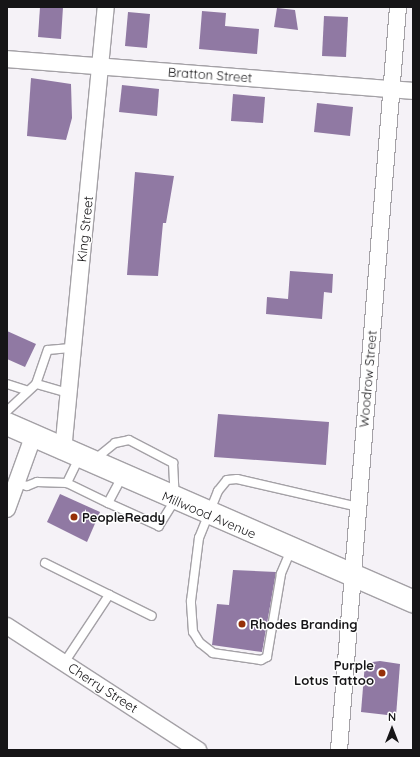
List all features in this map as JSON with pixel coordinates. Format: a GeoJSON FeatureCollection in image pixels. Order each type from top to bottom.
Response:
{"type":"FeatureCollection","features":[{"type":"Feature","properties":{"kind":"main road","name":"Millwood Avenue"},"geometry":{"type":"LineString","coordinates":[[7,424],[77,458],[353,577],[413,601]]}},
{"type":"Feature","properties":{"kind":"street","name":"King Street"},"geometry":{"type":"LineString","coordinates":[[77,458],[68,393],[106,7]]}},
{"type":"Feature","properties":{"kind":"street","name":"Woodrow Street"},"geometry":{"type":"LineString","coordinates":[[339,750],[398,7]]}},
{"type":"Feature","properties":{"kind":"street","name":"Bratton Street"},"geometry":{"type":"LineString","coordinates":[[7,59],[413,91]]}},
{"type":"Feature","properties":{"kind":"street"},"geometry":{"type":"LineString","coordinates":[[7,509],[33,437]]}},
{"type":"Feature","properties":{"kind":"street","name":"Cherry Street"},"geometry":{"type":"LineString","coordinates":[[7,626],[198,750]]}},
{"type":"Feature","properties":{"kind":"lane"},"geometry":{"type":"LineString","coordinates":[[7,410],[36,384],[48,350],[73,348]]}},
{"type":"Feature","properties":{"kind":"lane"},"geometry":{"type":"LineString","coordinates":[[7,384],[28,391]]}},
{"type":"Feature","properties":{"kind":"lane"},"geometry":{"type":"LineString","coordinates":[[36,384],[68,393]]}},
{"type":"Feature","properties":{"kind":"lane"},"geometry":{"type":"LineString","coordinates":[[16,483],[27,486],[37,482],[67,483],[154,526],[159,526],[175,500],[173,463],[129,440],[115,443],[77,458],[67,483]]}},
{"type":"Feature","properties":{"kind":"lane"},"geometry":{"type":"LineString","coordinates":[[108,504],[122,477]]}},
{"type":"Feature","properties":{"kind":"lane"},"geometry":{"type":"LineString","coordinates":[[291,550],[281,574],[268,657],[261,660],[213,653],[193,632],[191,601],[199,538],[218,491],[227,480],[237,479],[358,507]]}},
{"type":"Feature","properties":{"kind":"lane"},"geometry":{"type":"LineString","coordinates":[[45,563],[152,616]]}},
{"type":"Feature","properties":{"kind":"lane"},"geometry":{"type":"LineString","coordinates":[[64,663],[109,595]]}},
{"type":"Feature","properties":{"kind":"building"},"geometry":{"type":"Polygon","coordinates":[[[40,7],[63,7],[61,39],[38,37],[40,7]]]}},
{"type":"Feature","properties":{"kind":"building"},"geometry":{"type":"Polygon","coordinates":[[[277,8],[295,10],[298,30],[274,27],[277,8]]]}},
{"type":"Feature","properties":{"kind":"building"},"geometry":{"type":"Polygon","coordinates":[[[202,11],[226,13],[225,26],[259,29],[257,54],[199,49],[202,11]]]}},
{"type":"Feature","properties":{"kind":"building"},"geometry":{"type":"Polygon","coordinates":[[[128,12],[150,14],[147,48],[125,46],[128,12]]]}},
{"type":"Feature","properties":{"kind":"building"},"geometry":{"type":"Polygon","coordinates":[[[324,16],[348,17],[346,57],[322,56],[324,16]]]}},
{"type":"Feature","properties":{"kind":"building"},"geometry":{"type":"Polygon","coordinates":[[[31,78],[71,84],[72,118],[66,140],[27,136],[31,78]]]}},
{"type":"Feature","properties":{"kind":"building"},"geometry":{"type":"Polygon","coordinates":[[[122,85],[159,89],[157,116],[119,112],[122,85]]]}},
{"type":"Feature","properties":{"kind":"building"},"geometry":{"type":"Polygon","coordinates":[[[233,94],[265,97],[263,123],[231,121],[233,94]]]}},
{"type":"Feature","properties":{"kind":"building"},"geometry":{"type":"Polygon","coordinates":[[[317,103],[353,107],[350,136],[314,132],[317,103]]]}},
{"type":"Feature","properties":{"kind":"building"},"geometry":{"type":"Polygon","coordinates":[[[135,172],[174,176],[166,223],[163,223],[158,276],[127,275],[135,172]]]}},
{"type":"Feature","properties":{"kind":"building"},"geometry":{"type":"Polygon","coordinates":[[[290,271],[333,274],[332,293],[324,292],[322,319],[266,314],[267,297],[288,299],[290,271]]]}},
{"type":"Feature","properties":{"kind":"building"},"geometry":{"type":"Polygon","coordinates":[[[7,331],[36,344],[25,367],[7,359],[7,331]]]}},
{"type":"Feature","properties":{"kind":"building"},"geometry":{"type":"Polygon","coordinates":[[[218,414],[329,422],[326,465],[214,457],[218,414]]]}},
{"type":"Feature","properties":{"kind":"building","name":"PeopleReady"},"geometry":{"type":"Polygon","coordinates":[[[60,494],[100,512],[87,542],[47,522],[60,494]]]}},
{"type":"Feature","properties":{"kind":"building","name":"Rhodes Branding"},"geometry":{"type":"Polygon","coordinates":[[[233,570],[276,572],[262,652],[212,645],[217,604],[229,605],[233,570]]]}},
{"type":"Feature","properties":{"kind":"building"},"geometry":{"type":"Polygon","coordinates":[[[380,661],[400,664],[396,716],[361,712],[365,663],[380,661]]]}},
{"type":"Feature","properties":{"kind":"place","name":"PeopleReady"},"geometry":{"type":"Point","coordinates":[74,517]}},
{"type":"Feature","properties":{"kind":"place","name":"Rhodes Branding"},"geometry":{"type":"Point","coordinates":[242,624]}},
{"type":"Feature","properties":{"kind":"place","name":"Purple Lotus Tattoo"},"geometry":{"type":"Point","coordinates":[382,673]}}]}
